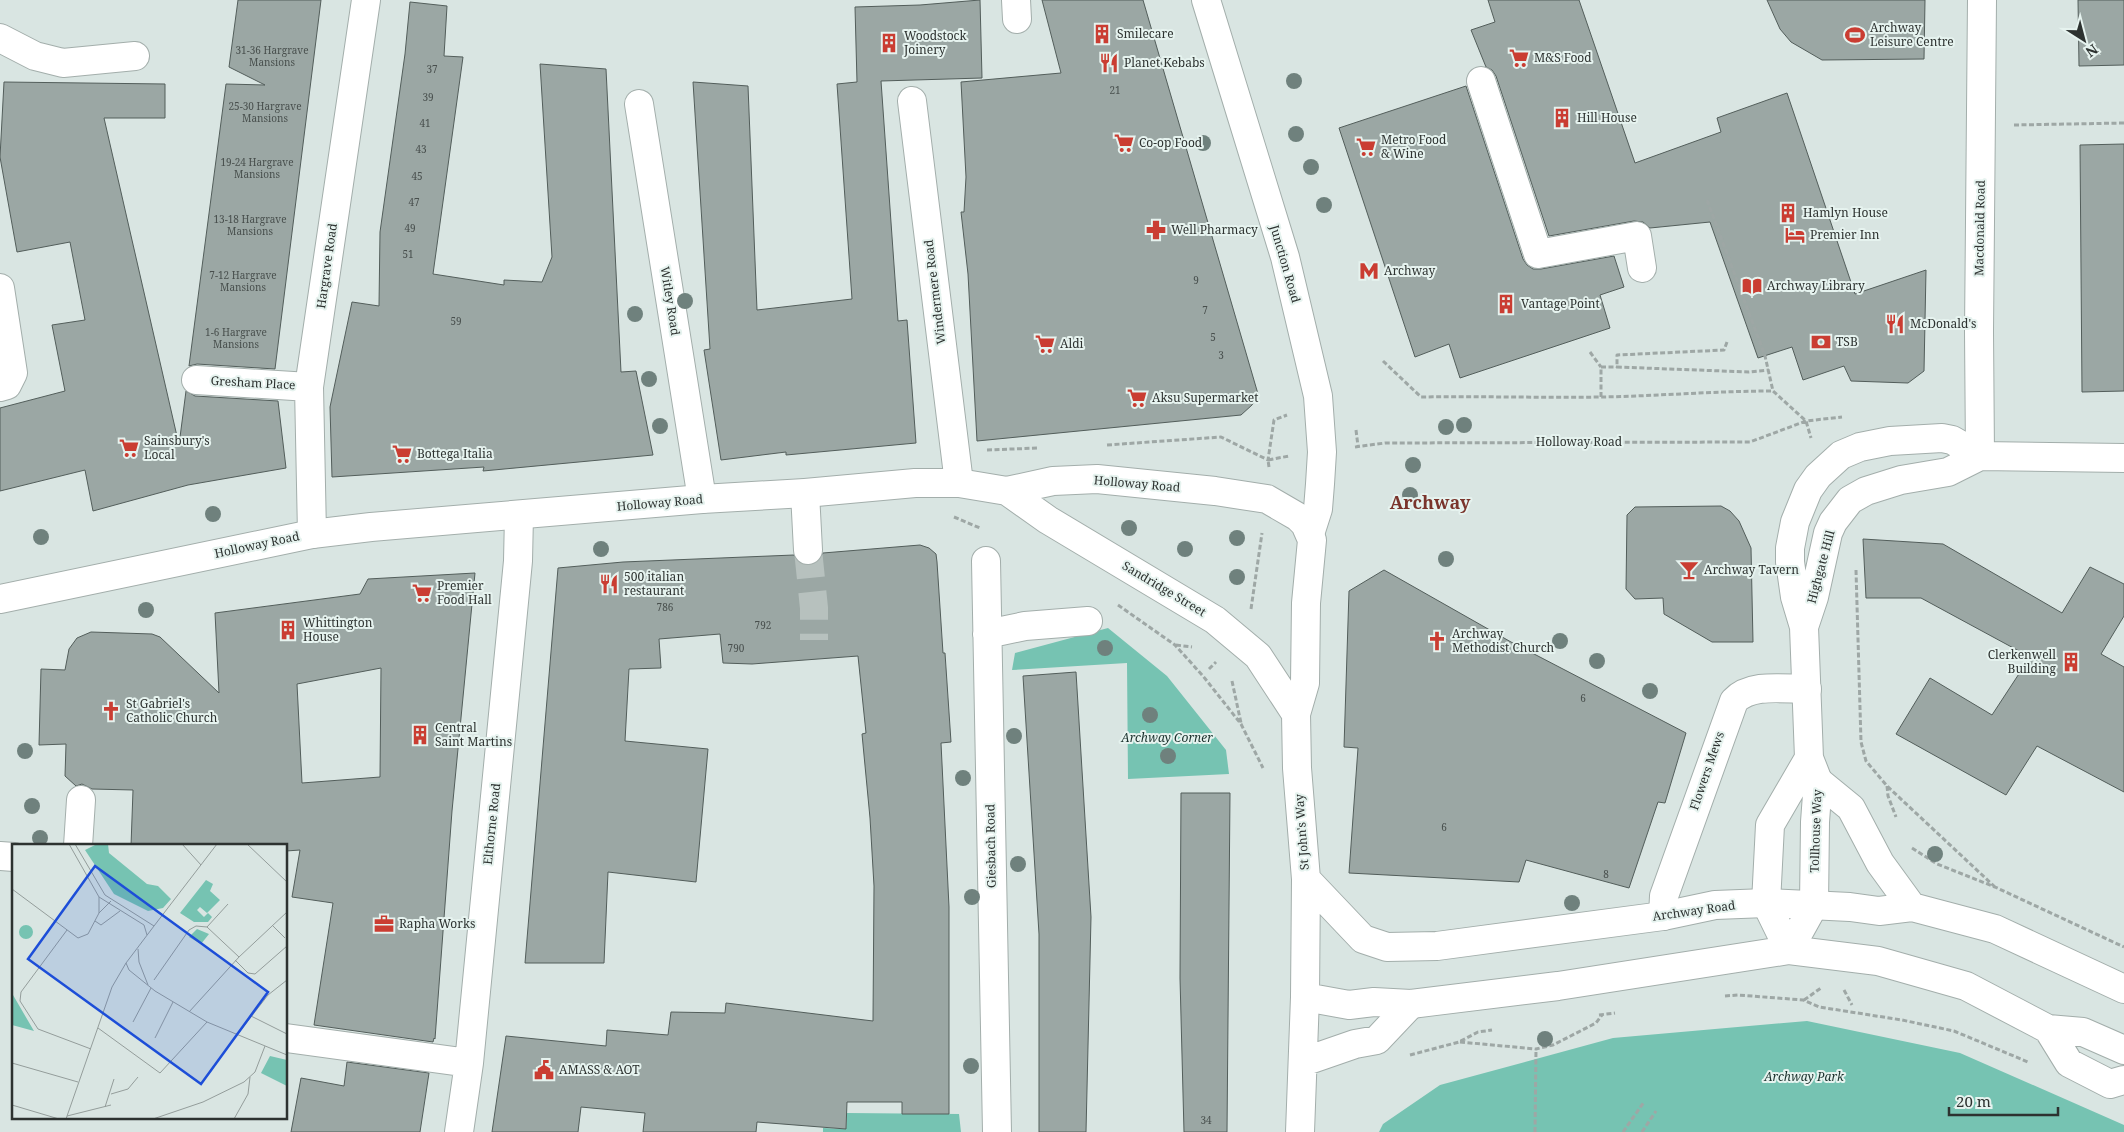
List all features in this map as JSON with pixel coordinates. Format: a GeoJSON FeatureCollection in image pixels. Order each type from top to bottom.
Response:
{"type":"FeatureCollection","features":[{"type":"Feature","properties":{"kind":"main road","name":"Hargrave Road"},"geometry":{"type":"LineString","coordinates":[[312,534],[309,387],[366,0]]}},
{"type":"Feature","properties":{"kind":"main road","name":"Junction Road"},"geometry":{"type":"LineString","coordinates":[[1206,0],[1285,257],[1318,396],[1322,452],[1318,509],[1310,534]]}},
{"type":"Feature","properties":{"kind":"main road","name":"Macdonald Road"},"geometry":{"type":"LineString","coordinates":[[1980,456],[1982,0]]}},
{"type":"Feature","properties":{"kind":"main road"},"geometry":{"type":"LineString","coordinates":[[0,38],[35,56],[63,63],[135,56]]}},
{"type":"Feature","properties":{"kind":"main road"},"geometry":{"type":"LineString","coordinates":[[1481,81],[1538,254],[1637,236],[1642,268]]}},
{"type":"Feature","properties":{"kind":"main road","name":"Windermere Road"},"geometry":{"type":"LineString","coordinates":[[912,102],[959,483]]}},
{"type":"Feature","properties":{"kind":"main road","name":"Witley Road"},"geometry":{"type":"LineString","coordinates":[[639,104],[702,498]]}},
{"type":"Feature","properties":{"kind":"main road"},"geometry":{"type":"LineString","coordinates":[[0,288],[13,373],[7,385],[0,387]]}},
{"type":"Feature","properties":{"kind":"main road","name":"Gresham Place"},"geometry":{"type":"LineString","coordinates":[[196,380],[309,387]]}},
{"type":"Feature","properties":{"kind":"main road","name":"Highgate Hill"},"geometry":{"type":"LineString","coordinates":[[1804,627],[1791,575],[1792,537],[1795,522],[1808,490],[1829,464],[1841,455],[1873,443],[1929,438],[1952,440],[1980,456]]}},
{"type":"Feature","properties":{"kind":"main road","name":"Highgate Hill"},"geometry":{"type":"LineString","coordinates":[[1804,627],[1814,597],[1828,533],[1833,522],[1850,500],[1866,491],[1900,480],[1948,472],[1980,456],[2124,458]]}},
{"type":"Feature","properties":{"kind":"main road","name":"Holloway Road"},"geometry":{"type":"LineString","coordinates":[[0,599],[312,534],[371,527],[519,516],[702,498],[805,493],[915,483],[959,483],[1007,491],[1052,481],[1097,479],[1233,493],[1267,499],[1287,510],[1305,524],[1310,534]]}},
{"type":"Feature","properties":{"kind":"main road","name":"Sandridge Street"},"geometry":{"type":"LineString","coordinates":[[1007,491],[1048,520],[1215,620],[1258,656],[1296,714]]}},
{"type":"Feature","properties":{"kind":"main road"},"geometry":{"type":"LineString","coordinates":[[805,493],[808,550]]}},
{"type":"Feature","properties":{"kind":"main road","name":"Elthorne Road"},"geometry":{"type":"LineString","coordinates":[[459,1132],[469,1063],[517,571],[520,540],[519,516]]}},
{"type":"Feature","properties":{"kind":"main road","name":"St John's Way"},"geometry":{"type":"LineString","coordinates":[[1300,1132],[1305,997],[1306,879],[1297,768],[1296,714],[1305,683],[1306,604],[1312,548],[1310,534]]}},
{"type":"Feature","properties":{"kind":"main road","name":"Giesbach Road"},"geometry":{"type":"LineString","coordinates":[[986,561],[997,1132]]}},
{"type":"Feature","properties":{"kind":"main road"},"geometry":{"type":"LineString","coordinates":[[987,634],[1025,626],[1088,621]]}},
{"type":"Feature","properties":{"kind":"main road","name":"Tollhouse Way"},"geometry":{"type":"LineString","coordinates":[[1804,627],[1813,769],[1814,905]]}},
{"type":"Feature","properties":{"kind":"main road","name":"Flowers Mews"},"geometry":{"type":"LineString","coordinates":[[1663,916],[1664,896],[1734,701],[1740,695],[1750,690],[1807,689]]}},
{"type":"Feature","properties":{"kind":"main road"},"geometry":{"type":"LineString","coordinates":[[1813,769],[1851,808],[1880,862],[1912,906]]}},
{"type":"Feature","properties":{"kind":"main road","name":"Tollhouse Way"},"geometry":{"type":"LineString","coordinates":[[1766,903],[1770,825],[1813,769]]}},
{"type":"Feature","properties":{"kind":"main road"},"geometry":{"type":"LineString","coordinates":[[78,844],[81,800]]}},
{"type":"Feature","properties":{"kind":"main road","name":"Archway Road"},"geometry":{"type":"LineString","coordinates":[[1306,879],[1363,939],[1387,947],[1438,946],[1663,916],[1715,905],[1766,903],[1850,907],[1879,911],[1912,906],[1995,929],[2124,989]]}},
{"type":"Feature","properties":{"kind":"main road"},"geometry":{"type":"LineString","coordinates":[[1766,903],[1789,950]]}},
{"type":"Feature","properties":{"kind":"main road"},"geometry":{"type":"LineString","coordinates":[[1789,950],[1814,905]]}},
{"type":"Feature","properties":{"kind":"main road"},"geometry":{"type":"LineString","coordinates":[[1305,997],[1350,1005],[1374,1002],[1411,1004],[1558,986],[1789,950],[1878,960],[1966,986],[2048,1029],[2083,1032],[2124,1050]]}},
{"type":"Feature","properties":{"kind":"main road"},"geometry":{"type":"LineString","coordinates":[[1303,1062],[1355,1044],[1377,1040],[1411,1004]]}},
{"type":"Feature","properties":{"kind":"main road"},"geometry":{"type":"LineString","coordinates":[[2048,1029],[2069,1063],[2110,1084],[2124,1080]]}},
{"type":"Feature","properties":{"kind":"main road"},"geometry":{"type":"LineString","coordinates":[[288,1038],[469,1063]]}},
{"type":"Feature","properties":{"kind":"path"},"geometry":{"type":"LineString","coordinates":[[1980,126],[2124,123]]}},
{"type":"Feature","properties":{"kind":"path"},"geometry":{"type":"LineString","coordinates":[[1707,200],[1769,370],[1773,391],[1806,421],[1811,440]]}},
{"type":"Feature","properties":{"kind":"path"},"geometry":{"type":"LineString","coordinates":[[1617,367],[1617,355],[1724,350],[1727,342]]}},
{"type":"Feature","properties":{"kind":"path"},"geometry":{"type":"LineString","coordinates":[[1590,352],[1601,368],[1601,397]]}},
{"type":"Feature","properties":{"kind":"path"},"geometry":{"type":"LineString","coordinates":[[1383,361],[1421,397],[1490,395],[1601,397],[1713,391],[1773,391]]}},
{"type":"Feature","properties":{"kind":"path"},"geometry":{"type":"LineString","coordinates":[[1601,368],[1749,372],[1769,370]]}},
{"type":"Feature","properties":{"kind":"path"},"geometry":{"type":"LineString","coordinates":[[1221,437],[1268,460],[1274,420],[1288,415]]}},
{"type":"Feature","properties":{"kind":"path","name":"Holloway Road"},"geometry":{"type":"LineString","coordinates":[[1350,448],[1385,443],[1750,442],[1806,421],[1847,416]]}},
{"type":"Feature","properties":{"kind":"path"},"geometry":{"type":"LineString","coordinates":[[915,483],[956,519],[988,531]]}},
{"type":"Feature","properties":{"kind":"path"},"geometry":{"type":"LineString","coordinates":[[1251,610],[1263,526]]}},
{"type":"Feature","properties":{"kind":"path"},"geometry":{"type":"LineString","coordinates":[[1856,568],[1861,742],[1866,761],[1887,786],[1995,887]]}},
{"type":"Feature","properties":{"kind":"path"},"geometry":{"type":"LineString","coordinates":[[1117,605],[1175,645],[1203,676],[1241,724],[1264,770]]}},
{"type":"Feature","properties":{"kind":"path"},"geometry":{"type":"LineString","coordinates":[[1175,645],[1194,647]]}},
{"type":"Feature","properties":{"kind":"path"},"geometry":{"type":"LineString","coordinates":[[1234,684],[1241,724]]}},
{"type":"Feature","properties":{"kind":"path"},"geometry":{"type":"LineString","coordinates":[[1887,786],[1888,796],[1898,823]]}},
{"type":"Feature","properties":{"kind":"path"},"geometry":{"type":"LineString","coordinates":[[1907,846],[1953,871],[1995,887],[2124,947]]}},
{"type":"Feature","properties":{"kind":"path"},"geometry":{"type":"LineString","coordinates":[[1841,986],[1852,1005]]}},
{"type":"Feature","properties":{"kind":"path"},"geometry":{"type":"LineString","coordinates":[[1803,1000],[1822,988]]}},
{"type":"Feature","properties":{"kind":"path"},"geometry":{"type":"LineString","coordinates":[[1720,996],[1738,995],[1803,1000],[1819,1007],[1893,1018],[1954,1031],[2035,1065]]}},
{"type":"Feature","properties":{"kind":"path"},"geometry":{"type":"LineString","coordinates":[[1402,1057],[1458,1042],[1536,1049],[1553,1045],[1596,1024],[1602,1016],[1619,1012]]}},
{"type":"Feature","properties":{"kind":"path"},"geometry":{"type":"LineString","coordinates":[[1535,1132],[1536,1049]]}},
{"type":"Feature","properties":{"kind":"path"},"geometry":{"type":"LineString","coordinates":[[1623,1132],[1644,1102]]}},
{"type":"Feature","properties":{"kind":"path"},"geometry":{"type":"LineString","coordinates":[[1642,1132],[1656,1111]]}},
{"type":"Feature","properties":{"kind":"green space","name":"Archway Corner"},"geometry":{"type":"Polygon","coordinates":[[[1108,628],[1167,676],[1226,750],[1229,774],[1128,779],[1127,663],[1012,670],[1015,653],[1108,628]]]}},
{"type":"Feature","properties":{"kind":"green space","name":"Archway Park"},"geometry":{"type":"Polygon","coordinates":[[[1807,1021],[1960,1053],[2124,1125],[2124,1132],[1379,1132],[1383,1124],[1440,1085],[1613,1038],[1807,1021]]]}},
{"type":"Feature","properties":{"kind":"green space"},"geometry":{"type":"Polygon","coordinates":[[[847,1113],[959,1114],[961,1132],[823,1132],[823,1128],[846,1129],[847,1113]]]}},
{"type":"Feature","properties":{"kind":"building"},"geometry":{"type":"Polygon","coordinates":[[[238,0],[321,0],[275,369],[197,364],[189,366],[226,84],[265,85],[229,67],[238,0]]]}},
{"type":"Feature","properties":{"kind":"building"},"geometry":{"type":"Polygon","coordinates":[[[980,0],[982,78],[881,81],[898,321],[907,320],[916,443],[786,455],[786,452],[721,460],[704,350],[710,349],[693,82],[748,86],[757,310],[852,299],[837,84],[857,82],[855,7],[920,5],[980,0]]]}},
{"type":"Feature","properties":{"kind":"building"},"geometry":{"type":"Polygon","coordinates":[[[1042,0],[1143,0],[1258,394],[1252,405],[1241,415],[977,441],[968,274],[961,212],[964,212],[966,177],[961,82],[1061,73],[1042,0]]]}},
{"type":"Feature","properties":{"kind":"building"},"geometry":{"type":"Polygon","coordinates":[[[1488,0],[1579,0],[1635,163],[1721,132],[1717,118],[1787,93],[1855,294],[1926,270],[1924,371],[1908,383],[1851,381],[1844,366],[1803,380],[1792,347],[1758,358],[1710,222],[1650,228],[1643,222],[1634,221],[1549,236],[1496,76],[1492,70],[1486,67],[1471,30],[1495,22],[1488,0]]]}},
{"type":"Feature","properties":{"kind":"building","name":"Archway Leisure Centre"},"geometry":{"type":"Polygon","coordinates":[[[1767,0],[1925,0],[1924,59],[1822,60],[1791,42],[1780,29],[1767,0]]]}},
{"type":"Feature","properties":{"kind":"building"},"geometry":{"type":"Polygon","coordinates":[[[2078,0],[2124,0],[2124,65],[2079,66],[2078,0]]]}},
{"type":"Feature","properties":{"kind":"building"},"geometry":{"type":"Polygon","coordinates":[[[410,2],[447,6],[444,56],[463,57],[433,274],[504,285],[504,280],[542,282],[552,257],[540,64],[606,69],[621,372],[636,371],[653,455],[483,471],[484,467],[332,477],[330,407],[352,302],[379,306],[380,232],[405,54],[410,2]]]}},
{"type":"Feature","properties":{"kind":"building"},"geometry":{"type":"Polygon","coordinates":[[[4,82],[165,84],[165,118],[104,118],[179,445],[186,391],[195,396],[278,401],[286,468],[188,485],[93,511],[85,470],[0,491],[0,408],[65,391],[52,325],[85,320],[70,242],[17,252],[0,157],[4,82]]]}},
{"type":"Feature","properties":{"kind":"building"},"geometry":{"type":"Polygon","coordinates":[[[1466,86],[1523,259],[1527,265],[1533,269],[1541,269],[1614,256],[1624,287],[1600,295],[1610,328],[1460,378],[1449,344],[1415,357],[1339,128],[1466,86]]]}},
{"type":"Feature","properties":{"kind":"building"},"geometry":{"type":"Polygon","coordinates":[[[2124,144],[2124,391],[2082,392],[2080,145],[2124,144]]]}},
{"type":"Feature","properties":{"kind":"building","name":"Archway Tavern"},"geometry":{"type":"Polygon","coordinates":[[[1721,506],[1730,511],[1739,521],[1751,548],[1753,642],[1712,642],[1664,614],[1663,598],[1635,599],[1626,589],[1627,515],[1635,507],[1721,506]]]}},
{"type":"Feature","properties":{"kind":"building","name":"Clerkenwell Building"},"geometry":{"type":"Polygon","coordinates":[[[1863,539],[1943,544],[2062,613],[2090,567],[2124,584],[2124,616],[2101,654],[2124,667],[2124,792],[2037,746],[2006,795],[1896,734],[1930,678],[1992,715],[2030,657],[1921,598],[1866,598],[1863,539]]]}},
{"type":"Feature","properties":{"kind":"building"},"geometry":{"type":"Polygon","coordinates":[[[920,545],[929,548],[936,554],[951,742],[941,743],[949,907],[949,1114],[902,1114],[902,1102],[847,1102],[846,1129],[757,1122],[756,1132],[643,1132],[645,1113],[581,1107],[578,1132],[492,1132],[506,1036],[606,1046],[607,1030],[668,1035],[671,1012],[725,1013],[726,1003],[873,1021],[874,886],[862,734],[866,733],[858,656],[752,664],[723,663],[720,634],[659,639],[661,668],[629,669],[625,741],[708,749],[696,882],[608,872],[604,963],[525,963],[558,568],[623,562],[794,555],[800,564],[809,566],[817,563],[823,553],[920,545]]]}},
{"type":"Feature","properties":{"kind":"building"},"geometry":{"type":"Polygon","coordinates":[[[1384,570],[1511,642],[1686,733],[1665,803],[1658,802],[1629,888],[1526,860],[1519,882],[1349,873],[1358,748],[1344,747],[1349,591],[1384,570]]]}},
{"type":"Feature","properties":{"kind":"building"},"geometry":{"type":"Polygon","coordinates":[[[475,573],[452,811],[435,1039],[433,1042],[314,1025],[333,903],[292,897],[300,850],[288,851],[288,844],[131,844],[133,790],[92,789],[82,784],[76,786],[65,776],[66,744],[39,745],[41,669],[65,670],[69,649],[77,638],[91,632],[152,634],[160,637],[219,693],[215,613],[360,594],[368,579],[475,573]],[[381,668],[297,684],[302,783],[380,777],[381,668]]]}},
{"type":"Feature","properties":{"kind":"building"},"geometry":{"type":"Polygon","coordinates":[[[1076,672],[1091,917],[1086,1132],[1039,1132],[1039,934],[1023,676],[1076,672]]]}},
{"type":"Feature","properties":{"kind":"building"},"geometry":{"type":"Polygon","coordinates":[[[1181,793],[1230,793],[1227,1132],[1184,1132],[1180,978],[1181,793]]]}},
{"type":"Feature","properties":{"kind":"building"},"geometry":{"type":"Polygon","coordinates":[[[347,1062],[429,1073],[420,1132],[291,1132],[301,1078],[344,1086],[347,1062]]]}},
{"type":"Feature","properties":{"kind":"tunnel"},"geometry":{"type":"LineString","coordinates":[[808,550],[814,608],[814,640]]}},
{"type":"Feature","properties":{"kind":"place","name":"Smilecare"},"geometry":{"type":"Point","coordinates":[1102,34]}},
{"type":"Feature","properties":{"kind":"place","name":"Archway Leisure Centre"},"geometry":{"type":"Point","coordinates":[1855,35]}},
{"type":"Feature","properties":{"kind":"place","name":"Woodstock Joinery"},"geometry":{"type":"Point","coordinates":[889,43]}},
{"type":"Feature","properties":{"kind":"place","name":"M&S Food"},"geometry":{"type":"Point","coordinates":[1519,58]}},
{"type":"Feature","properties":{"kind":"place","name":"Planet Kebabs"},"geometry":{"type":"Point","coordinates":[1109,63]}},
{"type":"Feature","properties":{"kind":"place","name":"Hill House"},"geometry":{"type":"Point","coordinates":[1562,118]}},
{"type":"Feature","properties":{"kind":"place","name":"Co-op Food"},"geometry":{"type":"Point","coordinates":[1124,143]}},
{"type":"Feature","properties":{"kind":"place","name":"Metro Food & Wine"},"geometry":{"type":"Point","coordinates":[1366,147]}},
{"type":"Feature","properties":{"kind":"place","name":"Hamlyn House"},"geometry":{"type":"Point","coordinates":[1788,213]}},
{"type":"Feature","properties":{"kind":"place","name":"Well Pharmacy"},"geometry":{"type":"Point","coordinates":[1156,230]}},
{"type":"Feature","properties":{"kind":"place","name":"Premier Inn"},"geometry":{"type":"Point","coordinates":[1795,235]}},
{"type":"Feature","properties":{"kind":"place","name":"Archway"},"geometry":{"type":"Point","coordinates":[1369,271]}},
{"type":"Feature","properties":{"kind":"place","name":"Archway Library"},"geometry":{"type":"Point","coordinates":[1752,286]}},
{"type":"Feature","properties":{"kind":"place","name":"Vantage Point"},"geometry":{"type":"Point","coordinates":[1506,304]}},
{"type":"Feature","properties":{"kind":"place","name":"McDonald's"},"geometry":{"type":"Point","coordinates":[1895,324]}},
{"type":"Feature","properties":{"kind":"place","name":"TSB"},"geometry":{"type":"Point","coordinates":[1821,342]}},
{"type":"Feature","properties":{"kind":"place","name":"Aldi"},"geometry":{"type":"Point","coordinates":[1045,344]}},
{"type":"Feature","properties":{"kind":"place","name":"Aksu Supermarket"},"geometry":{"type":"Point","coordinates":[1137,398]}},
{"type":"Feature","properties":{"kind":"place","name":"Sainsbury's Local"},"geometry":{"type":"Point","coordinates":[129,448]}},
{"type":"Feature","properties":{"kind":"place","name":"Bottega Italia"},"geometry":{"type":"Point","coordinates":[402,454]}},
{"type":"Feature","properties":{"kind":"place","name":"Archway Tavern"},"geometry":{"type":"Point","coordinates":[1689,570]}},
{"type":"Feature","properties":{"kind":"place","name":"500 italian restaurant"},"geometry":{"type":"Point","coordinates":[609,584]}},
{"type":"Feature","properties":{"kind":"place","name":"Premier Food Hall"},"geometry":{"type":"Point","coordinates":[422,593]}},
{"type":"Feature","properties":{"kind":"place","name":"Whittington House"},"geometry":{"type":"Point","coordinates":[288,630]}},
{"type":"Feature","properties":{"kind":"place","name":"Archway Methodist Church"},"geometry":{"type":"Point","coordinates":[1437,641]}},
{"type":"Feature","properties":{"kind":"place","name":"Clerkenwell Building"},"geometry":{"type":"Point","coordinates":[2071,662]}},
{"type":"Feature","properties":{"kind":"place","name":"St Gabriel's Catholic Church"},"geometry":{"type":"Point","coordinates":[111,711]}},
{"type":"Feature","properties":{"kind":"place","name":"Central Saint Martins"},"geometry":{"type":"Point","coordinates":[420,735]}},
{"type":"Feature","properties":{"kind":"place","name":"Rapha Works"},"geometry":{"type":"Point","coordinates":[384,924]}},
{"type":"Feature","properties":{"kind":"place","name":"AMASS & AOT"},"geometry":{"type":"Point","coordinates":[544,1070]}},
{"type":"Feature","properties":{"kind":"district","name":"Archway"},"geometry":{"type":"Point","coordinates":[1430,503]}}]}
